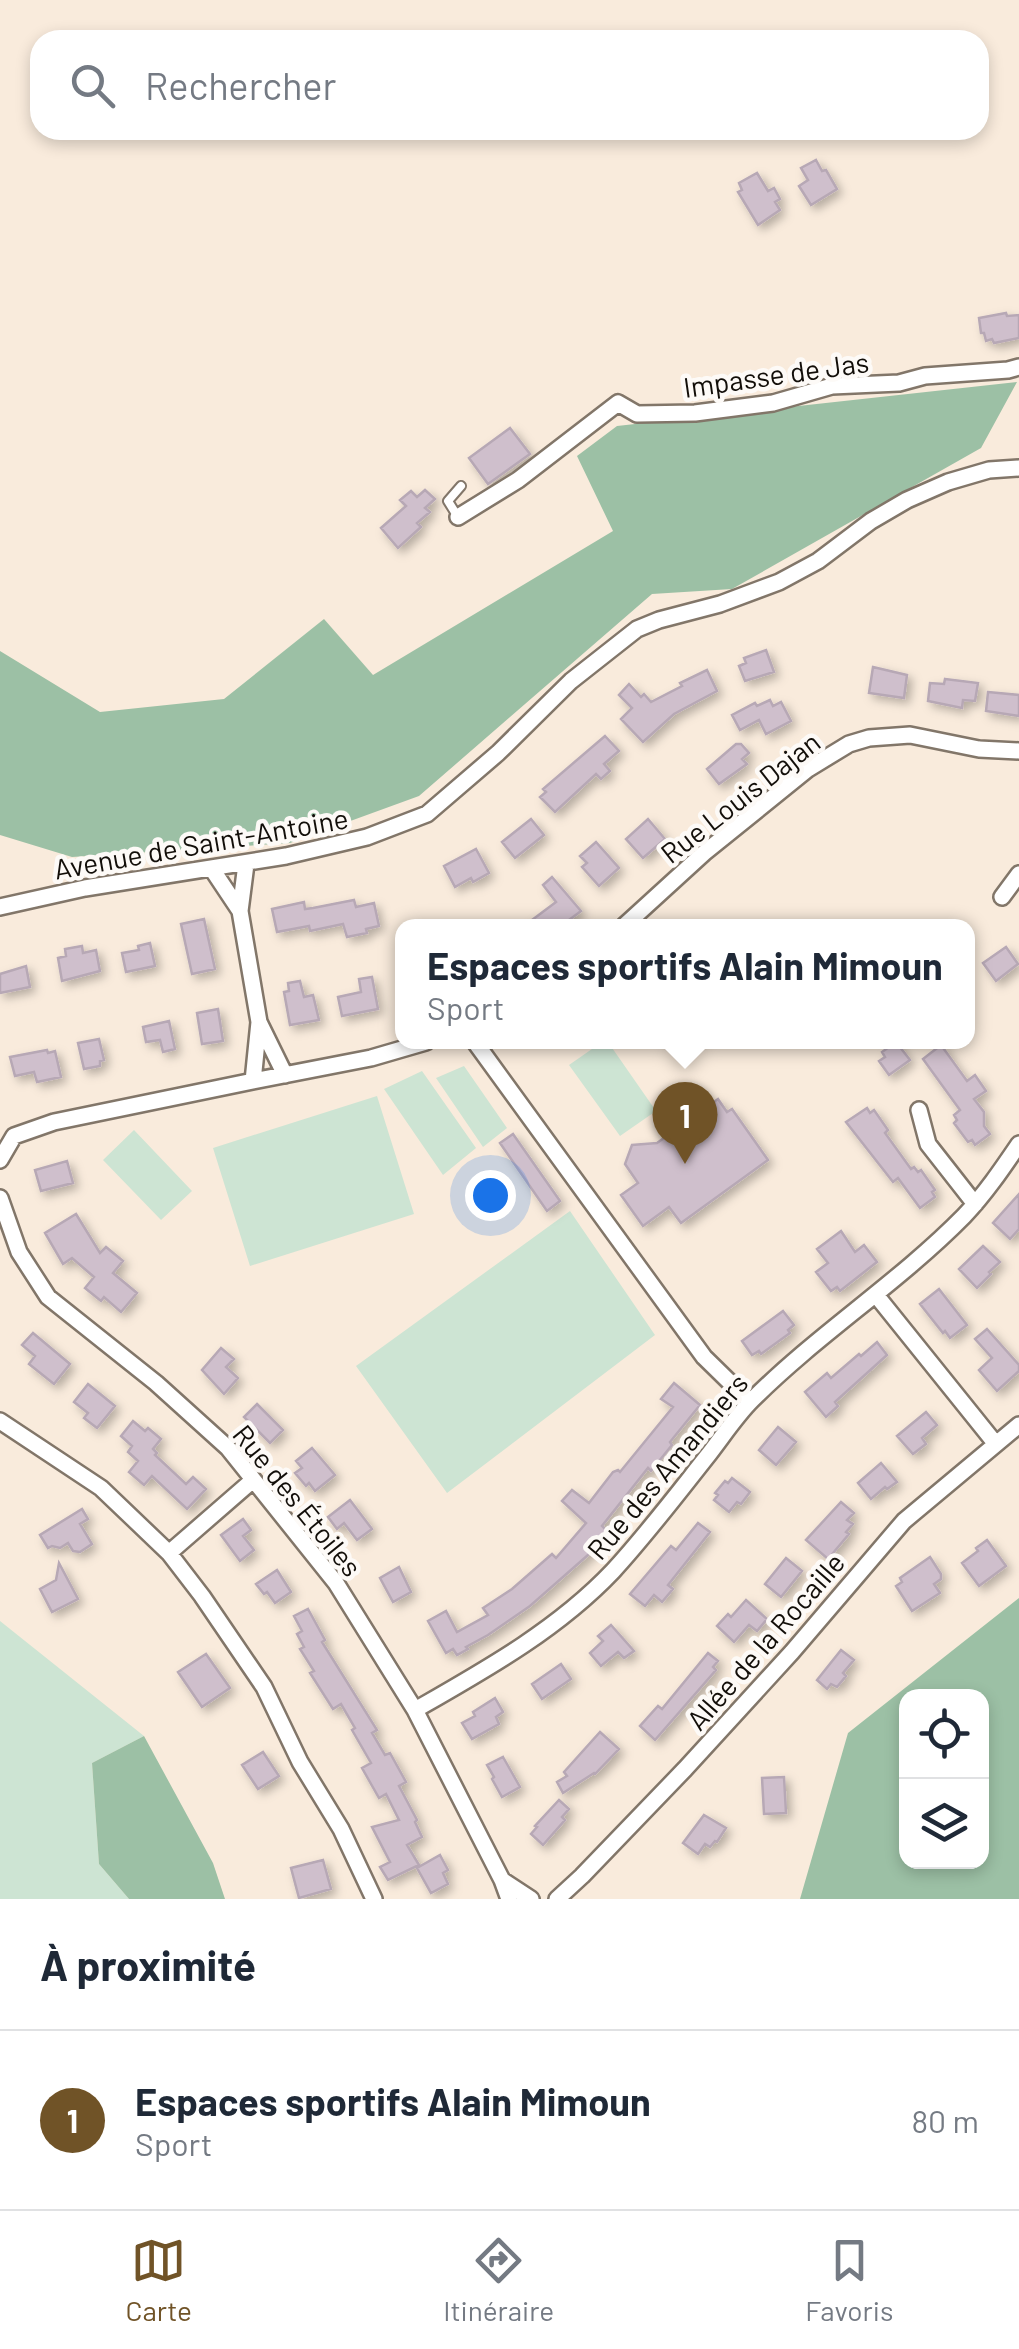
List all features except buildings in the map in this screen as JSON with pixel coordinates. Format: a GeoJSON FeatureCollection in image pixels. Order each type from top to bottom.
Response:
{"type":"FeatureCollection","features":[{"type":"Feature","properties":{"kind":"street","name":"Impasse de Jas"},"geometry":{"type":"LineString","coordinates":[[458,517],[518,480],[618,403],[637,414],[696,413],[773,403],[832,386],[899,383],[924,376],[1019,367]]}},
{"type":"Feature","properties":{"kind":"street","name":"Avenue de Saint-Antoine"},"geometry":{"type":"LineString","coordinates":[[0,907],[85,888],[246,864],[367,837],[427,814],[498,754],[571,681],[637,629],[779,582],[818,561],[871,521],[948,482],[989,470],[1019,468]]}},
{"type":"Feature","properties":{"kind":"street","name":"Rue Louis Dajan"},"geometry":{"type":"LineString","coordinates":[[632,919],[704,853],[808,769],[849,744],[869,738],[910,735],[1019,751]]}},
{"type":"Feature","properties":{"kind":"street"},"geometry":{"type":"LineString","coordinates":[[246,864],[240,911],[260,1022],[285,1075]]}},
{"type":"Feature","properties":{"kind":"street"},"geometry":{"type":"LineString","coordinates":[[212,869],[240,911]]}},
{"type":"Feature","properties":{"kind":"street"},"geometry":{"type":"LineString","coordinates":[[1002,898],[1019,874]]}},
{"type":"Feature","properties":{"kind":"street"},"geometry":{"type":"LineString","coordinates":[[253,1081],[260,1022]]}},
{"type":"Feature","properties":{"kind":"street"},"geometry":{"type":"LineString","coordinates":[[0,1160],[14,1136],[54,1122],[402,1049]]}},
{"type":"Feature","properties":{"kind":"street"},"geometry":{"type":"LineString","coordinates":[[481,1049],[704,1357],[750,1402]]}},
{"type":"Feature","properties":{"kind":"street"},"geometry":{"type":"LineString","coordinates":[[919,1110],[928,1144],[975,1204]]}},
{"type":"Feature","properties":{"kind":"street","name":"Rue des Amandiers"},"geometry":{"type":"LineString","coordinates":[[415,1710],[508,1657],[576,1606],[643,1536],[750,1402],[975,1204],[1019,1144]]}},
{"type":"Feature","properties":{"kind":"street","name":"Rue des Étoiles"},"geometry":{"type":"LineString","coordinates":[[0,1198],[20,1252],[48,1297],[228,1448],[336,1582],[415,1710],[509,1899]]}},
{"type":"Feature","properties":{"kind":"street"},"geometry":{"type":"LineString","coordinates":[[876,1295],[995,1444]]}},
{"type":"Feature","properties":{"kind":"street"},"geometry":{"type":"LineString","coordinates":[[0,1421],[101,1488],[169,1553],[264,1687],[374,1899]]}},
{"type":"Feature","properties":{"kind":"street","name":"Allée de la Rocaille"},"geometry":{"type":"LineString","coordinates":[[557,1899],[779,1667],[904,1521],[1019,1425]]}},
{"type":"Feature","properties":{"kind":"street"},"geometry":{"type":"LineString","coordinates":[[169,1553],[253,1480]]}},
{"type":"Feature","properties":{"kind":"street"},"geometry":{"type":"LineString","coordinates":[[502,1880],[531,1899]]}},
{"type":"Feature","properties":{"kind":"lane"},"geometry":{"type":"LineString","coordinates":[[458,517],[448,501],[461,486]]}},
{"type":"Feature","properties":{"kind":"green space"},"geometry":{"type":"Polygon","coordinates":[[[1017,382],[981,448],[732,589],[652,594],[419,796],[290,843],[72,857],[0,835],[0,651],[100,712],[224,699],[324,619],[373,675],[613,531],[577,456],[617,426],[1017,382]]]}},
{"type":"Feature","properties":{"kind":"green space"},"geometry":{"type":"Polygon","coordinates":[[[592,1049],[613,1049],[656,1111],[620,1136],[569,1065],[592,1049]]]}},
{"type":"Feature","properties":{"kind":"green space"},"geometry":{"type":"Polygon","coordinates":[[[464,1066],[507,1128],[483,1147],[436,1078],[464,1066]]]}},
{"type":"Feature","properties":{"kind":"green space"},"geometry":{"type":"Polygon","coordinates":[[[422,1071],[476,1148],[443,1175],[384,1089],[422,1071]]]}},
{"type":"Feature","properties":{"kind":"green space"},"geometry":{"type":"Polygon","coordinates":[[[377,1096],[414,1214],[250,1266],[213,1148],[377,1096]]]}},
{"type":"Feature","properties":{"kind":"green space"},"geometry":{"type":"Polygon","coordinates":[[[134,1130],[192,1191],[161,1220],[103,1160],[134,1130]]]}},
{"type":"Feature","properties":{"kind":"green space"},"geometry":{"type":"Polygon","coordinates":[[[570,1211],[655,1335],[447,1493],[356,1366],[570,1211]]]}},
{"type":"Feature","properties":{"kind":"green space"},"geometry":{"type":"Polygon","coordinates":[[[1019,1598],[1019,1899],[800,1899],[848,1733],[899,1693],[899,1869],[989,1869],[989,1689],[904,1689],[1019,1598]]]}},
{"type":"Feature","properties":{"kind":"green space"},"geometry":{"type":"Polygon","coordinates":[[[0,1621],[144,1736],[92,1763],[99,1864],[129,1899],[0,1899],[0,1621]]]}},
{"type":"Feature","properties":{"kind":"green space"},"geometry":{"type":"Polygon","coordinates":[[[144,1736],[213,1863],[225,1899],[129,1899],[99,1864],[92,1763],[144,1736]]]}},
{"type":"Feature","properties":{"kind":"place","name":"Espaces sportifs Alain Mimoun"},"geometry":{"type":"Point","coordinates":[685,1164]}}]}
